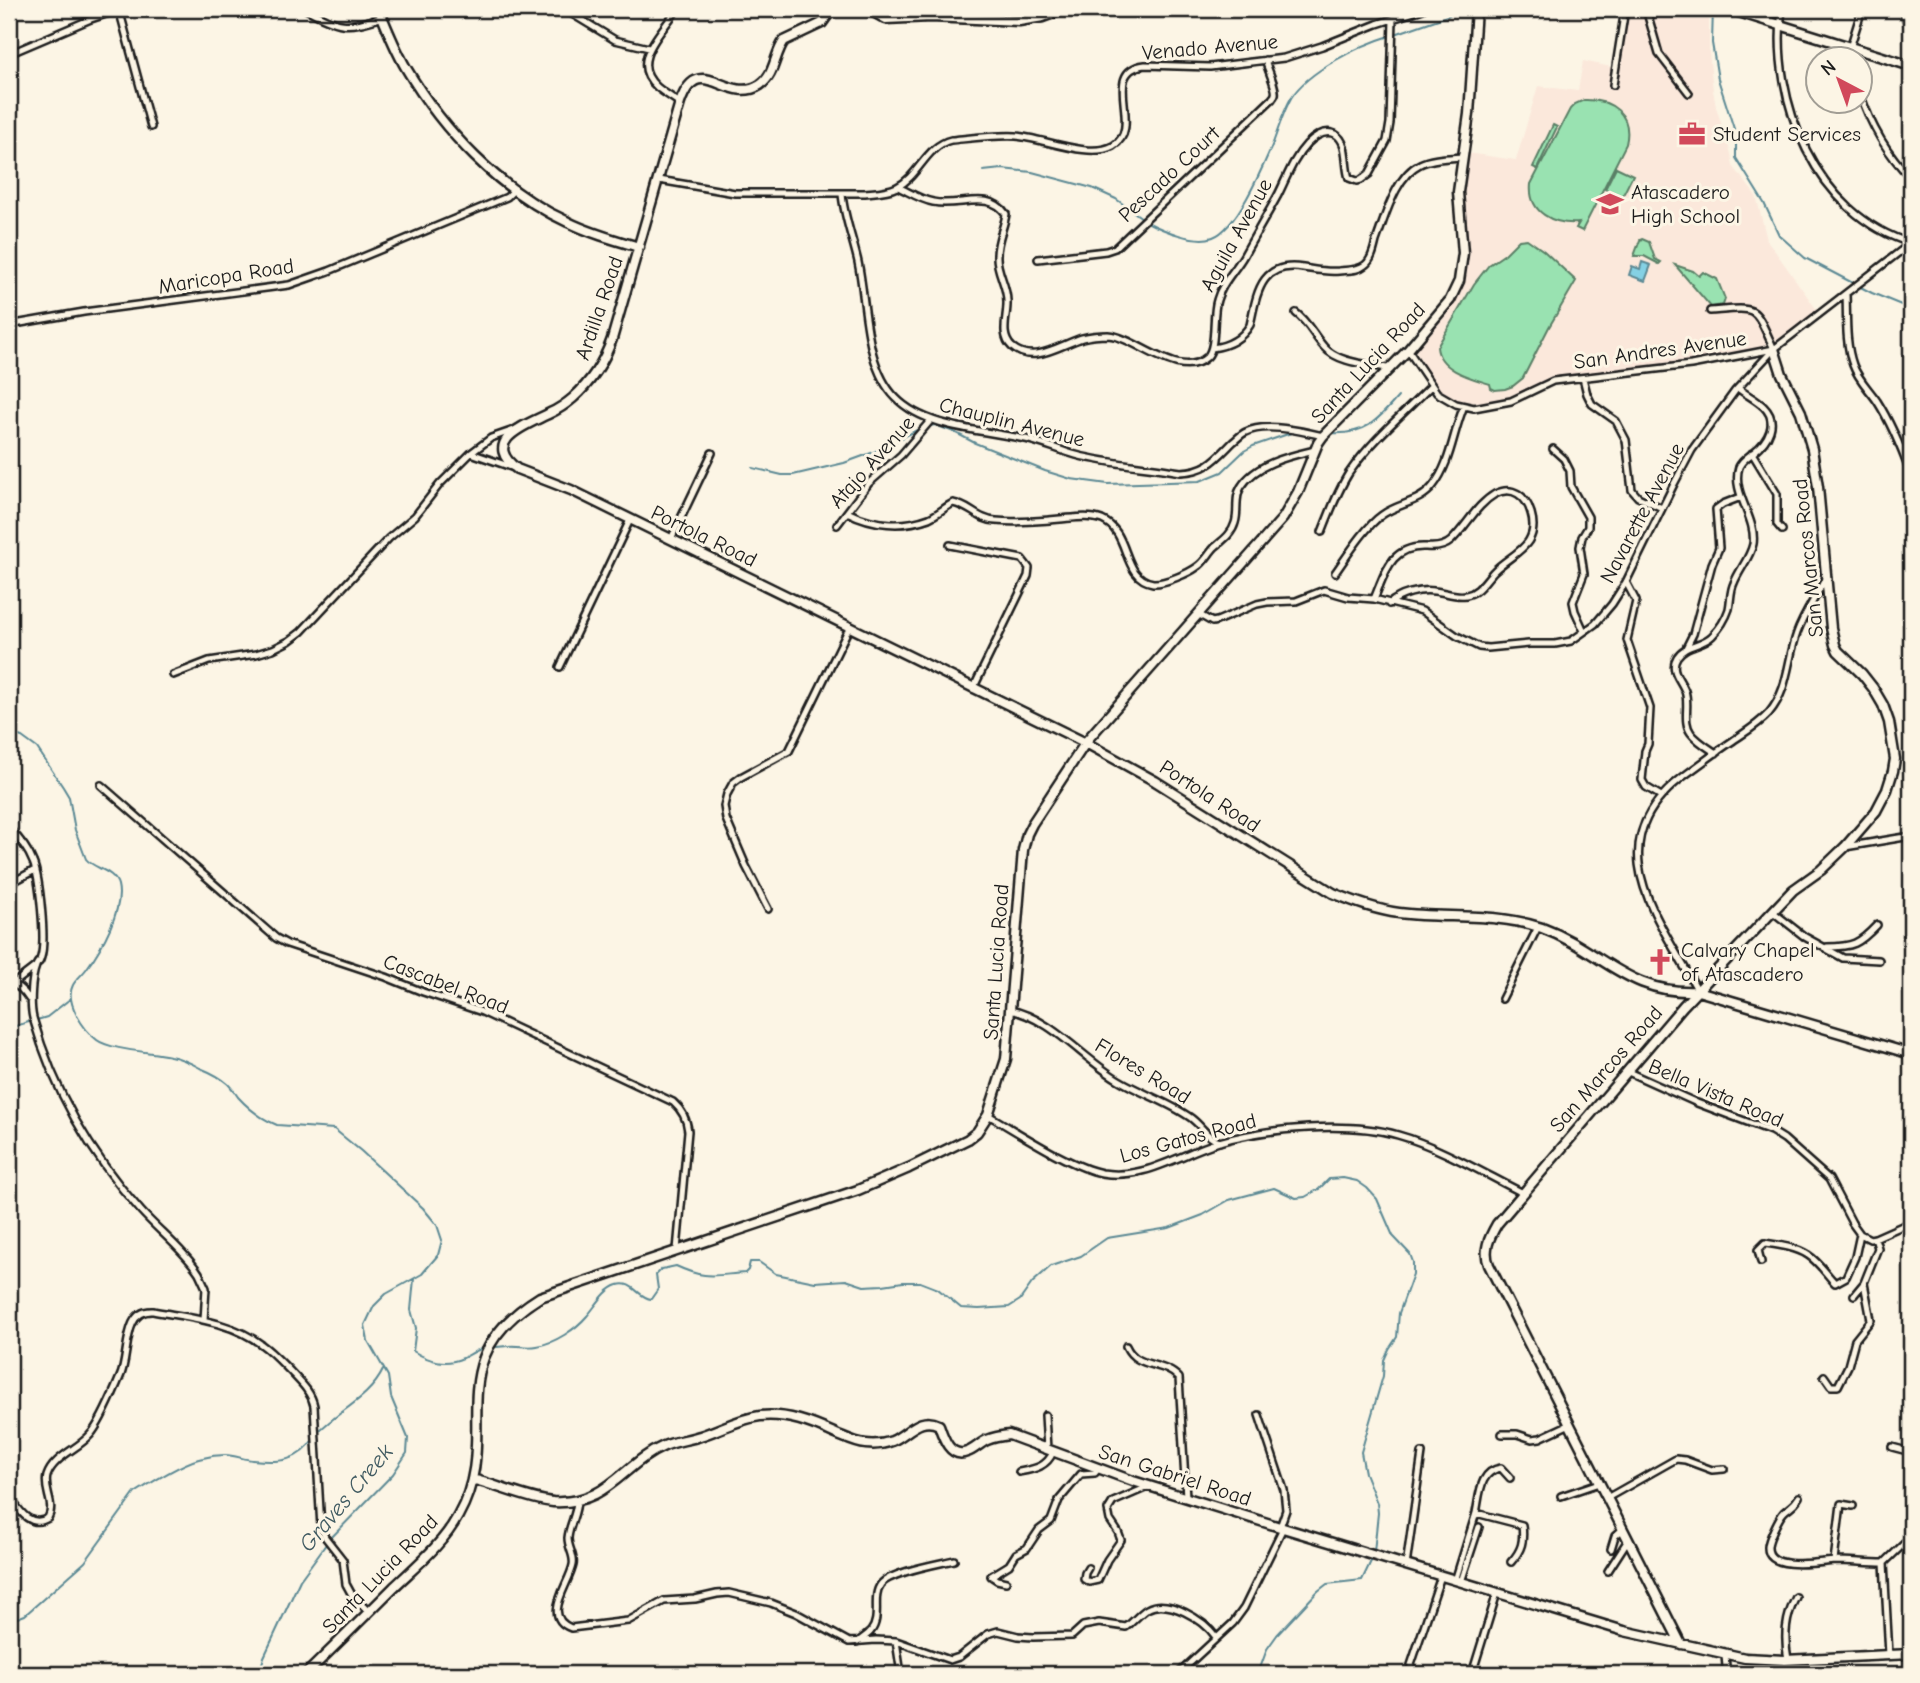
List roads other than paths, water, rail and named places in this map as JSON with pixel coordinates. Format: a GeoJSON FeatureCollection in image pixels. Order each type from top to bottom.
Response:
{"type":"FeatureCollection","features":[{"type":"Feature","properties":{"kind":"street"},"geometry":{"type":"LineString","coordinates":[[9,54],[120,9],[151,127]]}},
{"type":"Feature","properties":{"kind":"street"},"geometry":{"type":"LineString","coordinates":[[306,9],[344,26],[359,24],[381,13],[406,67],[438,115],[487,167],[515,189],[567,222],[639,247]]}},
{"type":"Feature","properties":{"kind":"street"},"geometry":{"type":"LineString","coordinates":[[564,9],[615,40],[649,48]]}},
{"type":"Feature","properties":{"kind":"street"},"geometry":{"type":"LineString","coordinates":[[677,9],[649,48],[646,64],[650,79],[657,88],[681,103]]}},
{"type":"Feature","properties":{"kind":"street","name":"Ardilla Road"},"geometry":{"type":"LineString","coordinates":[[173,675],[209,662],[256,654],[289,641],[301,632],[389,538],[415,516],[440,484],[471,453],[491,438],[550,413],[568,402],[584,387],[598,370],[612,339],[681,103],[689,84],[700,78],[737,90],[759,85],[770,74],[784,41],[822,23],[832,9]]}},
{"type":"Feature","properties":{"kind":"street"},"geometry":{"type":"LineString","coordinates":[[867,9],[886,19],[931,17],[1019,21],[1043,17],[1065,9]]}},
{"type":"Feature","properties":{"kind":"street","name":"Venado Avenue"},"geometry":{"type":"LineString","coordinates":[[898,187],[932,151],[951,141],[1015,136],[1078,148],[1112,147],[1120,139],[1125,127],[1125,77],[1139,66],[1210,67],[1284,58],[1423,9]]}},
{"type":"Feature","properties":{"kind":"street","name":"Santa Lucia Road"},"geometry":{"type":"LineString","coordinates":[[306,1674],[435,1548],[460,1512],[472,1479],[476,1385],[484,1356],[499,1330],[518,1311],[540,1297],[858,1190],[968,1139],[977,1132],[988,1115],[1006,1059],[1024,845],[1032,824],[1086,743],[1283,518],[1323,436],[1391,369],[1450,300],[1461,274],[1463,253],[1458,192],[1469,114],[1476,9]]}},
{"type":"Feature","properties":{"kind":"street"},"geometry":{"type":"LineString","coordinates":[[1613,85],[1625,9]]}},
{"type":"Feature","properties":{"kind":"street"},"geometry":{"type":"LineString","coordinates":[[1646,9],[1655,46],[1661,58],[1689,93]]}},
{"type":"Feature","properties":{"kind":"street"},"geometry":{"type":"LineString","coordinates":[[1729,9],[1844,46]]}},
{"type":"Feature","properties":{"kind":"street"},"geometry":{"type":"LineString","coordinates":[[1782,9],[1782,60],[1789,103],[1795,125],[1814,163],[1836,195],[1852,211],[1888,235],[1911,243]]}},
{"type":"Feature","properties":{"kind":"street"},"geometry":{"type":"LineString","coordinates":[[1851,46],[1862,9]]}},
{"type":"Feature","properties":{"kind":"street"},"geometry":{"type":"LineString","coordinates":[[1903,9],[1911,35]]}},
{"type":"Feature","properties":{"kind":"street","name":"Aguila Avenue"},"geometry":{"type":"LineString","coordinates":[[1212,348],[1215,307],[1221,288],[1242,258],[1300,152],[1320,134],[1326,132],[1336,135],[1344,144],[1349,178],[1357,181],[1369,174],[1380,155],[1387,141],[1390,123],[1393,19]]}},
{"type":"Feature","properties":{"kind":"street"},"geometry":{"type":"LineString","coordinates":[[1874,55],[1911,66]]}},
{"type":"Feature","properties":{"kind":"street","name":"Pescado Court"},"geometry":{"type":"LineString","coordinates":[[1038,260],[1106,251],[1115,247],[1272,99],[1275,89],[1265,60]]}},
{"type":"Feature","properties":{"kind":"street"},"geometry":{"type":"LineString","coordinates":[[1869,116],[1882,142],[1911,178]]}},
{"type":"Feature","properties":{"kind":"street"},"geometry":{"type":"LineString","coordinates":[[659,180],[735,194],[842,194],[883,191],[898,187],[931,202],[992,202],[1002,207],[1006,214],[997,256],[998,269],[1006,293],[1004,331],[1008,343],[1018,351],[1037,354],[1082,338],[1111,335],[1175,362],[1188,364],[1201,360],[1212,348],[1229,345],[1247,330],[1257,292],[1266,277],[1276,270],[1297,268],[1320,272],[1356,269],[1366,265],[1370,261],[1391,200],[1401,182],[1421,163],[1462,157]]}},
{"type":"Feature","properties":{"kind":"street","name":"Maricopa Road"},"geometry":{"type":"LineString","coordinates":[[9,325],[84,312],[289,285],[330,271],[507,197],[515,189]]}},
{"type":"Feature","properties":{"kind":"street","name":"Chauplin Avenue"},"geometry":{"type":"LineString","coordinates":[[842,194],[858,260],[869,337],[879,373],[898,401],[931,420],[1023,438],[1078,455],[1181,472],[1208,466],[1240,436],[1252,429],[1282,429],[1323,436]]}},
{"type":"Feature","properties":{"kind":"street","name":"San Andres Avenue"},"geometry":{"type":"LineString","coordinates":[[1464,406],[1474,408],[1497,405],[1553,381],[1691,365],[1774,349],[1911,243]]}},
{"type":"Feature","properties":{"kind":"street"},"geometry":{"type":"LineString","coordinates":[[1846,294],[1849,348],[1853,366],[1892,429],[1911,475]]}},
{"type":"Feature","properties":{"kind":"street"},"geometry":{"type":"LineString","coordinates":[[1710,311],[1737,308],[1752,311],[1761,321],[1774,349]]}},
{"type":"Feature","properties":{"kind":"street"},"geometry":{"type":"LineString","coordinates":[[1296,313],[1304,318],[1326,350],[1339,358],[1391,369]]}},
{"type":"Feature","properties":{"kind":"street","name":"Navarette Avenue"},"geometry":{"type":"LineString","coordinates":[[1198,614],[1212,622],[1267,601],[1296,601],[1324,590],[1426,612],[1443,626],[1479,647],[1555,645],[1571,641],[1595,624],[1612,604],[1626,582],[1692,450],[1738,388],[1774,349]]}},
{"type":"Feature","properties":{"kind":"street","name":"San Marcos Road"},"geometry":{"type":"LineString","coordinates":[[1681,1644],[1487,1260],[1487,1244],[1492,1231],[1523,1193],[1698,990],[1793,890],[1821,870],[1870,818],[1881,801],[1893,771],[1895,759],[1891,731],[1883,705],[1862,674],[1842,656],[1835,645],[1812,449],[1801,412],[1782,374],[1774,349]]}},
{"type":"Feature","properties":{"kind":"street"},"geometry":{"type":"LineString","coordinates":[[1335,573],[1376,520],[1390,510],[1419,499],[1435,485],[1449,455],[1464,406],[1442,398],[1408,350]]}},
{"type":"Feature","properties":{"kind":"street"},"geometry":{"type":"LineString","coordinates":[[1583,378],[1592,404],[1616,421],[1626,440],[1632,490],[1638,497],[1662,508]]}},
{"type":"Feature","properties":{"kind":"street"},"geometry":{"type":"LineString","coordinates":[[1322,532],[1350,472],[1431,386]]}},
{"type":"Feature","properties":{"kind":"street"},"geometry":{"type":"LineString","coordinates":[[1686,648],[1703,643],[1713,635],[1725,618],[1729,610],[1732,585],[1753,543],[1752,530],[1741,497],[1739,467],[1744,459],[1765,442],[1769,434],[1770,418],[1763,406],[1738,388]]}},
{"type":"Feature","properties":{"kind":"street","name":"Atajo Avenue"},"geometry":{"type":"LineString","coordinates":[[837,526],[869,483],[901,455],[931,420]]}},
{"type":"Feature","properties":{"kind":"street"},"geometry":{"type":"LineString","coordinates":[[516,429],[506,440],[504,448],[507,460],[517,470]]}},
{"type":"Feature","properties":{"kind":"street"},"geometry":{"type":"LineString","coordinates":[[1553,449],[1564,459],[1570,471],[1571,487],[1587,517],[1588,527],[1580,547],[1584,573],[1573,602],[1584,631]]}},
{"type":"Feature","properties":{"kind":"street"},"geometry":{"type":"LineString","coordinates":[[847,512],[862,520],[892,525],[908,524],[930,518],[953,503],[960,504],[980,518],[995,521],[1084,517],[1101,519],[1121,537],[1130,565],[1136,574],[1146,581],[1157,583],[1196,568],[1228,536],[1236,522],[1237,496],[1242,485],[1250,478],[1269,464],[1315,450]]}},
{"type":"Feature","properties":{"kind":"street","name":"Portola Road"},"geometry":{"type":"LineString","coordinates":[[471,453],[571,490],[1086,743],[1156,781],[1333,893],[1362,905],[1399,913],[1480,916],[1538,927],[1576,944],[1643,984],[1665,990],[1698,990],[1911,1054]]}},
{"type":"Feature","properties":{"kind":"street"},"geometry":{"type":"LineString","coordinates":[[671,539],[712,453]]}},
{"type":"Feature","properties":{"kind":"street"},"geometry":{"type":"LineString","coordinates":[[1752,453],[1777,494],[1777,524],[1782,530]]}},
{"type":"Feature","properties":{"kind":"street"},"geometry":{"type":"LineString","coordinates":[[1374,599],[1388,567],[1402,552],[1448,543],[1482,504],[1498,493],[1513,491],[1524,497],[1533,523],[1530,539],[1477,590],[1462,596],[1422,591],[1403,596],[1389,604]]}},
{"type":"Feature","properties":{"kind":"street"},"geometry":{"type":"LineString","coordinates":[[1716,753],[1692,734],[1687,725],[1685,693],[1674,666],[1693,634],[1719,548],[1716,509],[1741,497]]}},
{"type":"Feature","properties":{"kind":"street"},"geometry":{"type":"LineString","coordinates":[[559,667],[630,520]]}},
{"type":"Feature","properties":{"kind":"street"},"geometry":{"type":"LineString","coordinates":[[950,545],[1022,559],[1029,568],[1028,576],[973,689]]}},
{"type":"Feature","properties":{"kind":"street"},"geometry":{"type":"LineString","coordinates":[[1698,990],[1654,910],[1639,867],[1637,849],[1641,830],[1648,813],[1671,786],[1768,713],[1787,678],[1796,634],[1826,575]]}},
{"type":"Feature","properties":{"kind":"street"},"geometry":{"type":"LineString","coordinates":[[1626,582],[1636,601],[1627,640],[1650,708],[1642,780],[1646,787],[1661,796]]}},
{"type":"Feature","properties":{"kind":"street"},"geometry":{"type":"LineString","coordinates":[[768,909],[726,819],[724,806],[727,794],[733,783],[741,777],[789,751],[849,628]]}},
{"type":"Feature","properties":{"kind":"street","name":"Cascabel Road"},"geometry":{"type":"LineString","coordinates":[[101,785],[276,938],[482,1012],[673,1102],[684,1115],[688,1132],[677,1250]]}},
{"type":"Feature","properties":{"kind":"street"},"geometry":{"type":"LineString","coordinates":[[9,828],[30,854],[36,870],[43,942],[29,999]]}},
{"type":"Feature","properties":{"kind":"street"},"geometry":{"type":"LineString","coordinates":[[1845,847],[1911,836]]}},
{"type":"Feature","properties":{"kind":"street"},"geometry":{"type":"LineString","coordinates":[[9,884],[36,870]]}},
{"type":"Feature","properties":{"kind":"street"},"geometry":{"type":"LineString","coordinates":[[1773,912],[1805,937],[1843,958],[1879,960]]}},
{"type":"Feature","properties":{"kind":"street"},"geometry":{"type":"LineString","coordinates":[[1824,947],[1842,947],[1861,942],[1877,925]]}},
{"type":"Feature","properties":{"kind":"street"},"geometry":{"type":"LineString","coordinates":[[1502,999],[1538,927]]}},
{"type":"Feature","properties":{"kind":"street"},"geometry":{"type":"LineString","coordinates":[[10,986],[35,967]]}},
{"type":"Feature","properties":{"kind":"street"},"geometry":{"type":"LineString","coordinates":[[10,986],[20,988],[29,999],[52,1074],[71,1114],[115,1180],[195,1267],[203,1280],[206,1295],[204,1320]]}},
{"type":"Feature","properties":{"kind":"street","name":"Flores Road"},"geometry":{"type":"LineString","coordinates":[[1010,1010],[1031,1015],[1041,1021],[1108,1074],[1191,1118],[1214,1140],[1220,1142]]}},
{"type":"Feature","properties":{"kind":"street","name":"Bella Vista Road"},"geometry":{"type":"LineString","coordinates":[[1626,1071],[1771,1131],[1784,1139],[1829,1179],[1860,1234]]}},
{"type":"Feature","properties":{"kind":"street","name":"Los Gatos Road"},"geometry":{"type":"LineString","coordinates":[[988,1115],[1064,1158],[1091,1170],[1108,1173],[1124,1173],[1166,1165],[1220,1142],[1278,1130],[1345,1128],[1378,1131],[1412,1140],[1523,1193]]}},
{"type":"Feature","properties":{"kind":"street"},"geometry":{"type":"LineString","coordinates":[[1761,1262],[1758,1250],[1765,1243],[1790,1247],[1807,1254],[1835,1283],[1846,1277],[1855,1257],[1860,1234],[1870,1239],[1875,1238],[1911,1222]]}},
{"type":"Feature","properties":{"kind":"street"},"geometry":{"type":"LineString","coordinates":[[1854,1295],[1864,1283],[1878,1248],[1875,1238]]}},
{"type":"Feature","properties":{"kind":"street"},"geometry":{"type":"LineString","coordinates":[[1824,1376],[1832,1385],[1838,1385],[1848,1366],[1855,1340],[1871,1320],[1864,1283]]}},
{"type":"Feature","properties":{"kind":"street"},"geometry":{"type":"LineString","coordinates":[[9,1496],[29,1520],[38,1522],[48,1518],[51,1508],[46,1486],[47,1476],[53,1466],[93,1431],[122,1373],[131,1326],[138,1315],[153,1311],[204,1320],[235,1330],[264,1346],[312,1397],[321,1528],[343,1560],[346,1584],[352,1595],[369,1612]]}},
{"type":"Feature","properties":{"kind":"street"},"geometry":{"type":"LineString","coordinates":[[1126,1346],[1129,1354],[1140,1362],[1174,1372],[1179,1378],[1186,1497]]}},
{"type":"Feature","properties":{"kind":"street","name":"San Gabriel Road"},"geometry":{"type":"LineString","coordinates":[[472,1479],[552,1502],[577,1500],[605,1490],[642,1458],[664,1445],[701,1436],[743,1419],[779,1415],[866,1445],[893,1440],[922,1422],[931,1421],[939,1425],[951,1449],[959,1454],[968,1452],[986,1441],[1009,1435],[1150,1486],[1604,1626],[1745,1658],[1788,1660],[1911,1654]]}},
{"type":"Feature","properties":{"kind":"street"},"geometry":{"type":"LineString","coordinates":[[1019,1472],[1040,1467],[1049,1461],[1045,1415]]}},
{"type":"Feature","properties":{"kind":"street"},"geometry":{"type":"LineString","coordinates":[[1178,1674],[1233,1623],[1248,1602],[1281,1528],[1286,1510],[1284,1490],[1259,1415]]}},
{"type":"Feature","properties":{"kind":"street"},"geometry":{"type":"LineString","coordinates":[[1502,1434],[1540,1438],[1570,1424]]}},
{"type":"Feature","properties":{"kind":"street"},"geometry":{"type":"LineString","coordinates":[[1892,1447],[1911,1452]]}},
{"type":"Feature","properties":{"kind":"street"},"geometry":{"type":"LineString","coordinates":[[1406,1566],[1422,1453]]}},
{"type":"Feature","properties":{"kind":"street"},"geometry":{"type":"LineString","coordinates":[[1607,1498],[1676,1459],[1712,1471],[1724,1469]]}},
{"type":"Feature","properties":{"kind":"street"},"geometry":{"type":"LineString","coordinates":[[1006,1582],[991,1576],[1009,1565],[1016,1554],[1027,1548],[1039,1530],[1051,1521],[1059,1500],[1081,1474],[1095,1473],[1099,1468]]}},
{"type":"Feature","properties":{"kind":"street"},"geometry":{"type":"LineString","coordinates":[[1458,1582],[1483,1479],[1492,1469],[1501,1468],[1510,1478]]}},
{"type":"Feature","properties":{"kind":"street"},"geometry":{"type":"LineString","coordinates":[[1561,1496],[1599,1483]]}},
{"type":"Feature","properties":{"kind":"street"},"geometry":{"type":"LineString","coordinates":[[1088,1568],[1084,1579],[1089,1582],[1098,1580],[1107,1560],[1121,1540],[1110,1520],[1108,1510],[1113,1502],[1150,1486]]}},
{"type":"Feature","properties":{"kind":"street"},"geometry":{"type":"LineString","coordinates":[[1799,1497],[1793,1506],[1783,1513],[1767,1549],[1770,1555],[1789,1564],[1834,1561],[1884,1563],[1911,1538]]}},
{"type":"Feature","properties":{"kind":"street"},"geometry":{"type":"LineString","coordinates":[[577,1500],[577,1510],[568,1537],[574,1560],[573,1568],[556,1611],[563,1625],[571,1628],[628,1621],[664,1601],[695,1600],[729,1593],[771,1603],[796,1613],[849,1642],[896,1641],[950,1660],[959,1657],[988,1634],[998,1631],[1018,1636],[1072,1636],[1083,1626],[1099,1623],[1126,1627],[1148,1608],[1165,1606],[1192,1616],[1216,1637]]}},
{"type":"Feature","properties":{"kind":"street"},"geometry":{"type":"LineString","coordinates":[[1834,1561],[1841,1504],[1853,1506]]}},
{"type":"Feature","properties":{"kind":"street"},"geometry":{"type":"LineString","coordinates":[[1476,1513],[1522,1525],[1520,1551],[1511,1562]]}},
{"type":"Feature","properties":{"kind":"street"},"geometry":{"type":"LineString","coordinates":[[1458,1582],[1479,1527]]}},
{"type":"Feature","properties":{"kind":"street"},"geometry":{"type":"LineString","coordinates":[[1611,1549],[1615,1536],[1623,1529]]}},
{"type":"Feature","properties":{"kind":"street"},"geometry":{"type":"LineString","coordinates":[[1608,1571],[1628,1540]]}},
{"type":"Feature","properties":{"kind":"street"},"geometry":{"type":"LineString","coordinates":[[858,1642],[872,1630],[877,1614],[876,1596],[881,1584],[895,1575],[954,1560]]}},
{"type":"Feature","properties":{"kind":"street"},"geometry":{"type":"LineString","coordinates":[[1884,1563],[1888,1655]]}},
{"type":"Feature","properties":{"kind":"street"},"geometry":{"type":"LineString","coordinates":[[1410,1674],[1410,1665],[1441,1576]]}},
{"type":"Feature","properties":{"kind":"street"},"geometry":{"type":"LineString","coordinates":[[1472,1674],[1497,1593]]}},
{"type":"Feature","properties":{"kind":"street"},"geometry":{"type":"LineString","coordinates":[[1788,1660],[1785,1640],[1787,1621],[1796,1597]]}},
{"type":"Feature","properties":{"kind":"street"},"geometry":{"type":"LineString","coordinates":[[896,1641],[901,1674]]}},
{"type":"Feature","properties":{"kind":"street"},"geometry":{"type":"LineString","coordinates":[[1725,1654],[1726,1667],[1730,1674]]}},
{"type":"Feature","properties":{"kind":"water"},"geometry":{"type":"Polygon","coordinates":[[[1642,262],[1651,265],[1645,281],[1629,275],[1632,266],[1640,269],[1642,262]]]}},
{"type":"Feature","properties":{"kind":"waterway"},"geometry":{"type":"LineString","coordinates":[[1395,34],[1460,9]]}},
{"type":"Feature","properties":{"kind":"waterway"},"geometry":{"type":"LineString","coordinates":[[1713,9],[1712,43],[1718,79],[1736,135],[1736,158],[1764,203],[1779,235],[1805,258],[1872,293],[1911,309]]}},
{"type":"Feature","properties":{"kind":"waterway"},"geometry":{"type":"LineString","coordinates":[[1147,222],[1170,232],[1198,239],[1213,237],[1222,232],[1247,198],[1288,104],[1299,88],[1336,60],[1390,36]]}},
{"type":"Feature","properties":{"kind":"waterway"},"geometry":{"type":"LineString","coordinates":[[983,171],[1002,169],[1032,172],[1092,188],[1116,199],[1142,218]]}},
{"type":"Feature","properties":{"kind":"waterway"},"geometry":{"type":"LineString","coordinates":[[1331,433],[1362,429],[1398,397]]}},
{"type":"Feature","properties":{"kind":"waterway"},"geometry":{"type":"LineString","coordinates":[[930,426],[935,425],[954,432],[1045,471],[1071,479],[1108,484],[1200,481],[1222,472],[1253,446],[1294,432]]}},
{"type":"Feature","properties":{"kind":"waterway"},"geometry":{"type":"LineString","coordinates":[[753,468],[793,475],[844,463],[874,452],[921,428]]}},
{"type":"Feature","properties":{"kind":"waterway","name":"Graves Creek"},"geometry":{"type":"LineString","coordinates":[[9,733],[22,737],[37,748],[69,797],[75,830],[86,859],[112,876],[118,885],[118,905],[105,940],[74,983],[71,992],[73,1007],[86,1030],[103,1043],[174,1057],[211,1073],[228,1084],[251,1109],[277,1125],[334,1129],[423,1208],[437,1225],[442,1240],[438,1255],[422,1274],[386,1294],[374,1306],[365,1325],[368,1341],[388,1376],[391,1397],[408,1438],[407,1453],[393,1474],[329,1540],[300,1580],[264,1657],[259,1674]]}},
{"type":"Feature","properties":{"kind":"waterway"},"geometry":{"type":"LineString","coordinates":[[37,1020],[47,1017],[70,999]]}},
{"type":"Feature","properties":{"kind":"waterway"},"geometry":{"type":"LineString","coordinates":[[9,1028],[32,1021]]}},
{"type":"Feature","properties":{"kind":"waterway"},"geometry":{"type":"LineString","coordinates":[[493,1347],[534,1347],[558,1339],[577,1326],[605,1294],[618,1285],[627,1285],[651,1299],[658,1289],[656,1275],[662,1269],[676,1266],[703,1275],[717,1275],[745,1273],[750,1262],[759,1262],[776,1274],[815,1282],[846,1280],[864,1286],[920,1282],[938,1289],[961,1308],[1009,1307],[1020,1300],[1032,1283],[1051,1266],[1081,1256],[1107,1238],[1169,1228],[1203,1215],[1229,1200],[1274,1188],[1296,1198],[1305,1197],[1319,1189],[1329,1179],[1357,1181],[1377,1199],[1393,1236],[1410,1254],[1413,1262],[1413,1274],[1399,1313],[1397,1337],[1384,1360],[1383,1376],[1361,1452],[1365,1473],[1377,1503],[1374,1552]]}},
{"type":"Feature","properties":{"kind":"waterway"},"geometry":{"type":"LineString","coordinates":[[414,1279],[411,1310],[416,1328],[413,1351],[431,1360],[450,1362],[484,1348]]}},
{"type":"Feature","properties":{"kind":"waterway"},"geometry":{"type":"LineString","coordinates":[[317,1433],[370,1389],[383,1370]]}},
{"type":"Feature","properties":{"kind":"waterway"},"geometry":{"type":"LineString","coordinates":[[9,1621],[25,1615],[85,1562],[135,1493],[159,1478],[187,1463],[214,1456],[280,1461],[302,1452],[314,1438]]}},
{"type":"Feature","properties":{"kind":"waterway"},"geometry":{"type":"LineString","coordinates":[[1258,1674],[1267,1649],[1277,1635],[1318,1591],[1327,1584],[1362,1580],[1373,1557]]}},
{"type":"Feature","properties":{"kind":"place","name":"Student Services"},"geometry":{"type":"Point","coordinates":[1692,134]}},
{"type":"Feature","properties":{"kind":"place","name":"Atascadero High School"},"geometry":{"type":"Point","coordinates":[1610,204]}},
{"type":"Feature","properties":{"kind":"place","name":"Calvary Chapel of Atascadero"},"geometry":{"type":"Point","coordinates":[1660,962]}}]}
